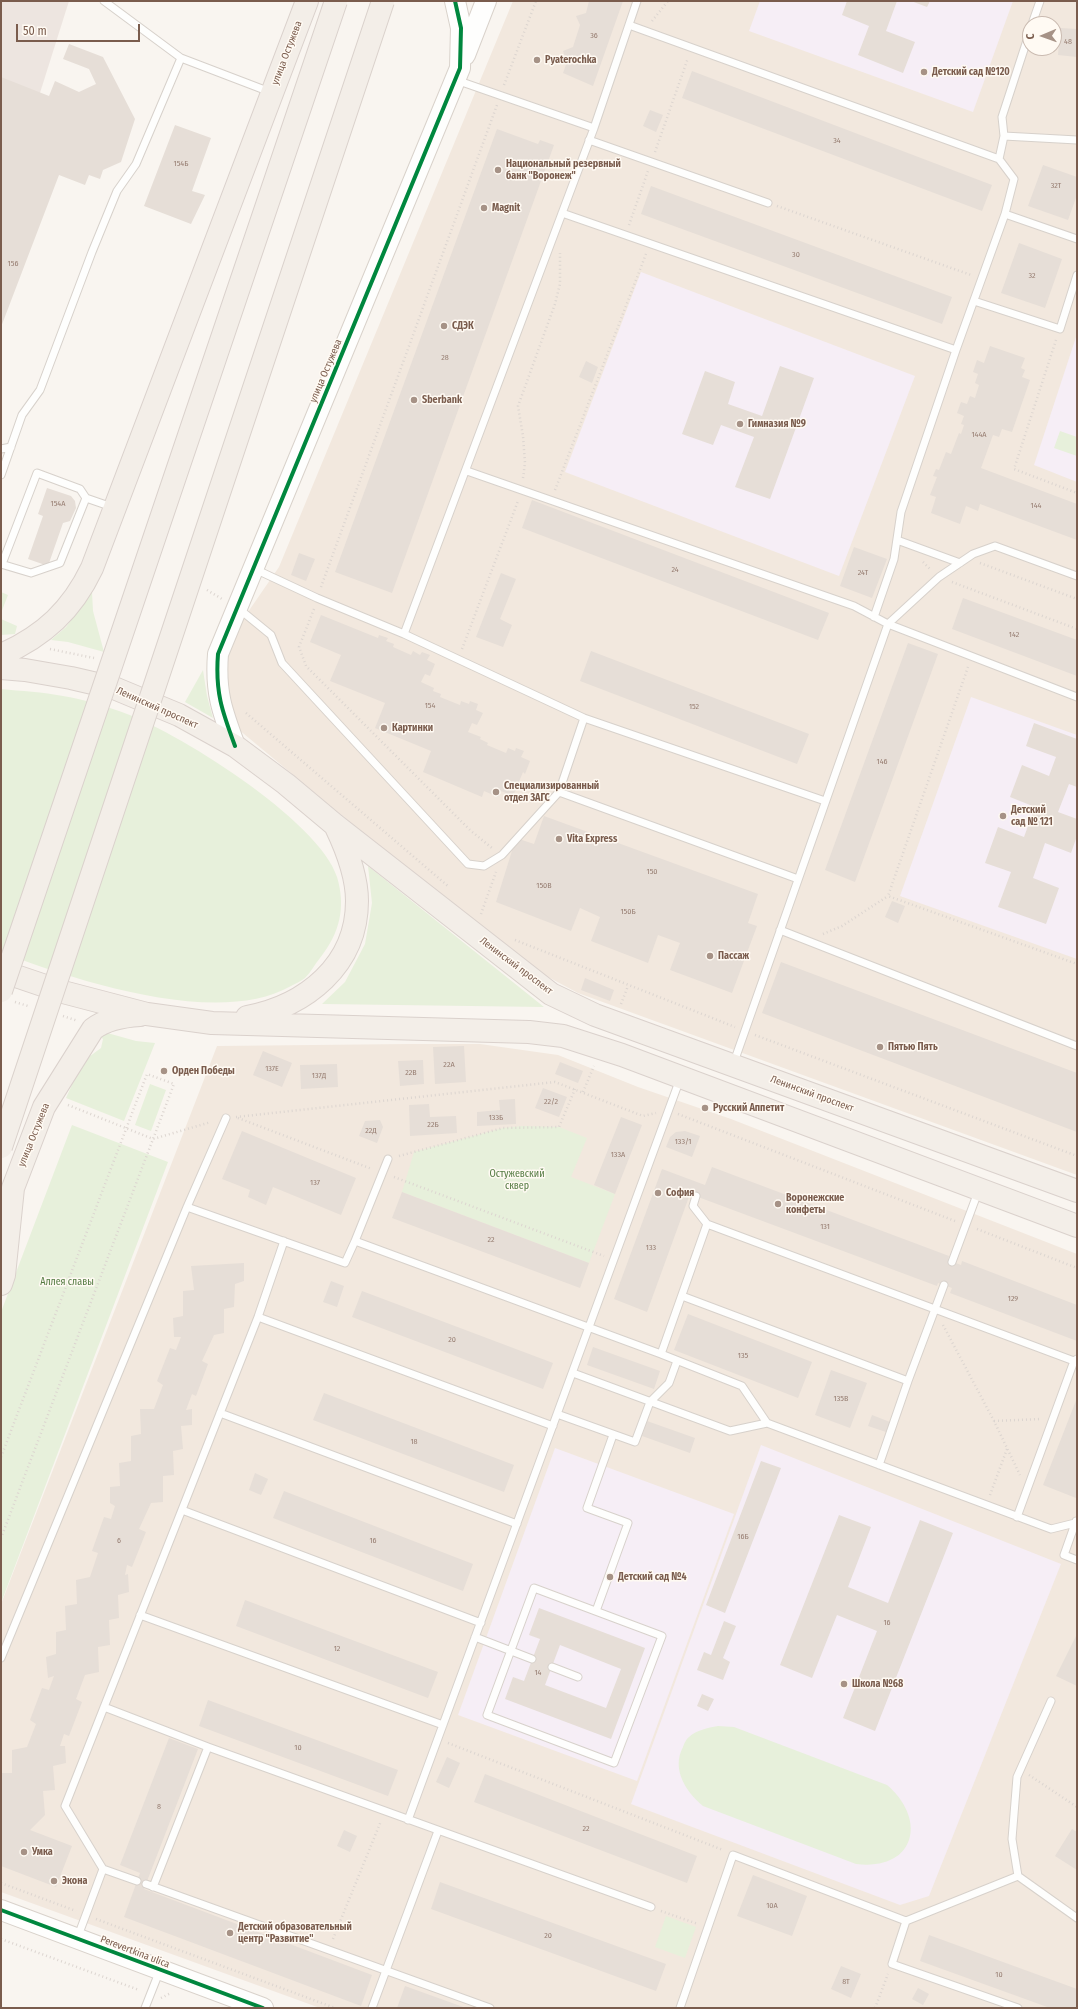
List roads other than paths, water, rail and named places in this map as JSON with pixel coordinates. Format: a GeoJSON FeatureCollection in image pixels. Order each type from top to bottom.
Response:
{"type":"FeatureCollection","features":[{"type":"Feature","properties":{"kind":"main road","name":"улица Остужева"},"geometry":{"type":"LineString","coordinates":[[1,655],[23,643],[59,618],[78,594],[95,562],[307,1]]}},
{"type":"Feature","properties":{"kind":"main road"},"geometry":{"type":"LineString","coordinates":[[1,991],[336,1]]}},
{"type":"Feature","properties":{"kind":"main road"},"geometry":{"type":"LineString","coordinates":[[1,1147],[383,1]]}},
{"type":"Feature","properties":{"kind":"main road","name":"Ленинский проспект"},"geometry":{"type":"LineString","coordinates":[[1,668],[56,675],[114,688],[179,716],[235,746],[286,784],[335,825],[551,994],[595,1015],[1077,1191]]}},
{"type":"Feature","properties":{"kind":"main road"},"geometry":{"type":"LineString","coordinates":[[212,1023],[264,1014],[290,1003],[316,987],[328,976],[338,961],[353,928],[357,901],[348,854],[335,825]]}},
{"type":"Feature","properties":{"kind":"main road"},"geometry":{"type":"LineString","coordinates":[[1,972],[63,992],[147,1014],[212,1023],[529,1032],[563,1036],[596,1046],[681,1077],[1077,1226]]}},
{"type":"Feature","properties":{"kind":"main road","name":"улица Остужева"},"geometry":{"type":"LineString","coordinates":[[1,1284],[4,1275],[13,1188],[44,1107],[94,1029],[99,1025],[118,1018],[147,1014]]}},
{"type":"Feature","properties":{"kind":"street","name":"улица Остужева"},"geometry":{"type":"LineString","coordinates":[[235,746],[220,707],[216,673],[218,654],[458,74],[461,28],[455,1]]}},
{"type":"Feature","properties":{"kind":"street"},"geometry":{"type":"LineString","coordinates":[[458,74],[486,1]]}},
{"type":"Feature","properties":{"kind":"street","name":"Perevertkina ulica"},"geometry":{"type":"LineString","coordinates":[[1,1910],[263,2008]]}},
{"type":"Feature","properties":{"kind":"lane"},"geometry":{"type":"LineString","coordinates":[[104,1],[181,58],[272,93]]}},
{"type":"Feature","properties":{"kind":"lane"},"geometry":{"type":"LineString","coordinates":[[404,634],[467,471],[594,128],[637,1]]}},
{"type":"Feature","properties":{"kind":"lane"},"geometry":{"type":"LineString","coordinates":[[1035,16],[1040,1]]}},
{"type":"Feature","properties":{"kind":"lane"},"geometry":{"type":"LineString","coordinates":[[629,25],[998,158],[1014,180],[1005,214],[900,512],[894,559],[874,617]]}},
{"type":"Feature","properties":{"kind":"lane"},"geometry":{"type":"LineString","coordinates":[[998,158],[1004,136],[1002,118],[1022,56]]}},
{"type":"Feature","properties":{"kind":"lane"},"geometry":{"type":"LineString","coordinates":[[1,476],[22,415],[40,390],[92,252],[117,191],[136,164],[181,58]]}},
{"type":"Feature","properties":{"kind":"lane"},"geometry":{"type":"LineString","coordinates":[[458,74],[500,95],[594,128]]}},
{"type":"Feature","properties":{"kind":"lane"},"geometry":{"type":"LineString","coordinates":[[1004,136],[1077,140]]}},
{"type":"Feature","properties":{"kind":"lane"},"geometry":{"type":"LineString","coordinates":[[589,140],[768,203]]}},
{"type":"Feature","properties":{"kind":"lane"},"geometry":{"type":"LineString","coordinates":[[562,213],[956,350]]}},
{"type":"Feature","properties":{"kind":"lane"},"geometry":{"type":"LineString","coordinates":[[1005,214],[1077,239]]}},
{"type":"Feature","properties":{"kind":"lane"},"geometry":{"type":"LineString","coordinates":[[974,301],[1060,329],[1077,275]]}},
{"type":"Feature","properties":{"kind":"lane"},"geometry":{"type":"LineString","coordinates":[[1,449],[11,447]]}},
{"type":"Feature","properties":{"kind":"lane"},"geometry":{"type":"LineString","coordinates":[[467,471],[551,499],[854,606],[888,624],[1077,697]]}},
{"type":"Feature","properties":{"kind":"lane"},"geometry":{"type":"LineString","coordinates":[[86,498],[60,563],[31,573],[2,564],[37,473],[80,489],[86,498],[116,508]]}},
{"type":"Feature","properties":{"kind":"lane"},"geometry":{"type":"LineString","coordinates":[[897,540],[960,563]]}},
{"type":"Feature","properties":{"kind":"lane"},"geometry":{"type":"LineString","coordinates":[[733,1065],[888,624],[939,577],[967,558],[995,546],[1077,576]]}},
{"type":"Feature","properties":{"kind":"lane"},"geometry":{"type":"LineString","coordinates":[[259,571],[317,598],[404,634],[584,718],[826,800]]}},
{"type":"Feature","properties":{"kind":"lane"},"geometry":{"type":"LineString","coordinates":[[238,608],[271,635],[282,663],[468,864],[484,866],[502,855],[559,792],[584,718]]}},
{"type":"Feature","properties":{"kind":"lane"},"geometry":{"type":"LineString","coordinates":[[559,792],[798,879]]}},
{"type":"Feature","properties":{"kind":"lane"},"geometry":{"type":"LineString","coordinates":[[780,930],[1077,1046]]}},
{"type":"Feature","properties":{"kind":"lane"},"geometry":{"type":"LineString","coordinates":[[408,1820],[681,1077]]}},
{"type":"Feature","properties":{"kind":"lane"},"geometry":{"type":"LineString","coordinates":[[1,1658],[187,1207],[226,1118]]}},
{"type":"Feature","properties":{"kind":"lane"},"geometry":{"type":"LineString","coordinates":[[187,1207],[345,1263],[388,1159]]}},
{"type":"Feature","properties":{"kind":"lane"},"geometry":{"type":"LineString","coordinates":[[952,1262],[979,1190]]}},
{"type":"Feature","properties":{"kind":"lane"},"geometry":{"type":"LineString","coordinates":[[696,1196],[693,1206],[707,1224],[1075,1360],[1018,1517]]}},
{"type":"Feature","properties":{"kind":"lane"},"geometry":{"type":"LineString","coordinates":[[661,1354],[707,1224]]}},
{"type":"Feature","properties":{"kind":"lane"},"geometry":{"type":"LineString","coordinates":[[137,1881],[103,1869],[65,1806],[258,1317],[284,1241]]}},
{"type":"Feature","properties":{"kind":"lane"},"geometry":{"type":"LineString","coordinates":[[355,1241],[661,1354],[742,1386],[767,1423]]}},
{"type":"Feature","properties":{"kind":"lane"},"geometry":{"type":"LineString","coordinates":[[879,1465],[934,1309],[944,1285]]}},
{"type":"Feature","properties":{"kind":"lane"},"geometry":{"type":"LineString","coordinates":[[682,1296],[908,1381]]}},
{"type":"Feature","properties":{"kind":"lane"},"geometry":{"type":"LineString","coordinates":[[258,1317],[553,1426]]}},
{"type":"Feature","properties":{"kind":"lane"},"geometry":{"type":"LineString","coordinates":[[557,1414],[635,1442],[650,1402],[669,1383],[677,1360]]}},
{"type":"Feature","properties":{"kind":"lane"},"geometry":{"type":"LineString","coordinates":[[572,1373],[730,1431],[767,1423],[1051,1529],[1076,1521]]}},
{"type":"Feature","properties":{"kind":"lane"},"geometry":{"type":"LineString","coordinates":[[220,1413],[517,1524]]}},
{"type":"Feature","properties":{"kind":"lane"},"geometry":{"type":"LineString","coordinates":[[596,1611],[628,1523],[588,1508],[613,1435]]}},
{"type":"Feature","properties":{"kind":"lane"},"geometry":{"type":"LineString","coordinates":[[182,1510],[481,1623]]}},
{"type":"Feature","properties":{"kind":"lane"},"geometry":{"type":"LineString","coordinates":[[1076,1521],[1064,1555],[1077,1560]]}},
{"type":"Feature","properties":{"kind":"lane"},"geometry":{"type":"LineString","coordinates":[[534,1588],[662,1636],[614,1763],[487,1715],[511,1651],[534,1588]]}},
{"type":"Feature","properties":{"kind":"lane"},"geometry":{"type":"LineString","coordinates":[[140,1615],[443,1725]]}},
{"type":"Feature","properties":{"kind":"lane"},"geometry":{"type":"LineString","coordinates":[[475,1637],[532,1659]]}},
{"type":"Feature","properties":{"kind":"lane"},"geometry":{"type":"LineString","coordinates":[[552,1667],[578,1677]]}},
{"type":"Feature","properties":{"kind":"lane"},"geometry":{"type":"LineString","coordinates":[[1051,1701],[1018,1777],[1012,1839],[1018,1876],[1077,1918]]}},
{"type":"Feature","properties":{"kind":"lane"},"geometry":{"type":"LineString","coordinates":[[104,1708],[385,1812],[651,1907]]}},
{"type":"Feature","properties":{"kind":"lane"},"geometry":{"type":"LineString","coordinates":[[208,1747],[149,1886],[490,2008]]}},
{"type":"Feature","properties":{"kind":"lane"},"geometry":{"type":"LineString","coordinates":[[372,2008],[438,1831]]}},
{"type":"Feature","properties":{"kind":"lane"},"geometry":{"type":"LineString","coordinates":[[680,2008],[733,1855],[906,1922],[1018,1876]]}},
{"type":"Feature","properties":{"kind":"lane"},"geometry":{"type":"LineString","coordinates":[[77,1939],[103,1869]]}},
{"type":"Feature","properties":{"kind":"lane"},"geometry":{"type":"LineString","coordinates":[[906,1922],[892,1964],[1018,2008]]}},
{"type":"Feature","properties":{"kind":"lane"},"geometry":{"type":"LineString","coordinates":[[145,2008],[160,1970]]}},
{"type":"Feature","properties":{"kind":"place","name":"Pyaterochka"},"geometry":{"type":"Point","coordinates":[537,60]}},
{"type":"Feature","properties":{"kind":"place","name":"Детский сад №120"},"geometry":{"type":"Point","coordinates":[924,72]}},
{"type":"Feature","properties":{"kind":"place","name":"Национальный резервный банк \"Воронеж\""},"geometry":{"type":"Point","coordinates":[498,170]}},
{"type":"Feature","properties":{"kind":"place","name":"Magnit"},"geometry":{"type":"Point","coordinates":[484,208]}},
{"type":"Feature","properties":{"kind":"place","name":"СДЭК"},"geometry":{"type":"Point","coordinates":[444,326]}},
{"type":"Feature","properties":{"kind":"place","name":"Sberbank"},"geometry":{"type":"Point","coordinates":[414,400]}},
{"type":"Feature","properties":{"kind":"place","name":"Гимназия №9"},"geometry":{"type":"Point","coordinates":[740,424]}},
{"type":"Feature","properties":{"kind":"place","name":"Картинки"},"geometry":{"type":"Point","coordinates":[384,728]}},
{"type":"Feature","properties":{"kind":"place","name":"Специализированный отдел ЗАГС"},"geometry":{"type":"Point","coordinates":[496,792]}},
{"type":"Feature","properties":{"kind":"place","name":"Детский сад № 121"},"geometry":{"type":"Point","coordinates":[1003,816]}},
{"type":"Feature","properties":{"kind":"place","name":"Vita Express"},"geometry":{"type":"Point","coordinates":[559,839]}},
{"type":"Feature","properties":{"kind":"place","name":"Пассаж"},"geometry":{"type":"Point","coordinates":[710,956]}},
{"type":"Feature","properties":{"kind":"place","name":"Пятью Пять"},"geometry":{"type":"Point","coordinates":[880,1047]}},
{"type":"Feature","properties":{"kind":"place","name":"Орден Победы"},"geometry":{"type":"Point","coordinates":[164,1071]}},
{"type":"Feature","properties":{"kind":"place","name":"Русский Аппетит"},"geometry":{"type":"Point","coordinates":[705,1108]}},
{"type":"Feature","properties":{"kind":"place","name":"София"},"geometry":{"type":"Point","coordinates":[658,1193]}},
{"type":"Feature","properties":{"kind":"place","name":"Воронежские конфеты"},"geometry":{"type":"Point","coordinates":[778,1204]}},
{"type":"Feature","properties":{"kind":"place","name":"Детский сад №4"},"geometry":{"type":"Point","coordinates":[610,1577]}},
{"type":"Feature","properties":{"kind":"place","name":"Школа №68"},"geometry":{"type":"Point","coordinates":[844,1684]}},
{"type":"Feature","properties":{"kind":"place","name":"Умка"},"geometry":{"type":"Point","coordinates":[24,1852]}},
{"type":"Feature","properties":{"kind":"place","name":"Экона"},"geometry":{"type":"Point","coordinates":[54,1881]}},
{"type":"Feature","properties":{"kind":"place","name":"Детский образовательный центр \"Развитие\""},"geometry":{"type":"Point","coordinates":[230,1933]}},
{"type":"Feature","properties":{"kind":"park label","name":"Остужевский сквер"},"geometry":{"type":"Point","coordinates":[517,1180]}},
{"type":"Feature","properties":{"kind":"park label","name":"Аллея славы"},"geometry":{"type":"Point","coordinates":[67,1282]}}]}
